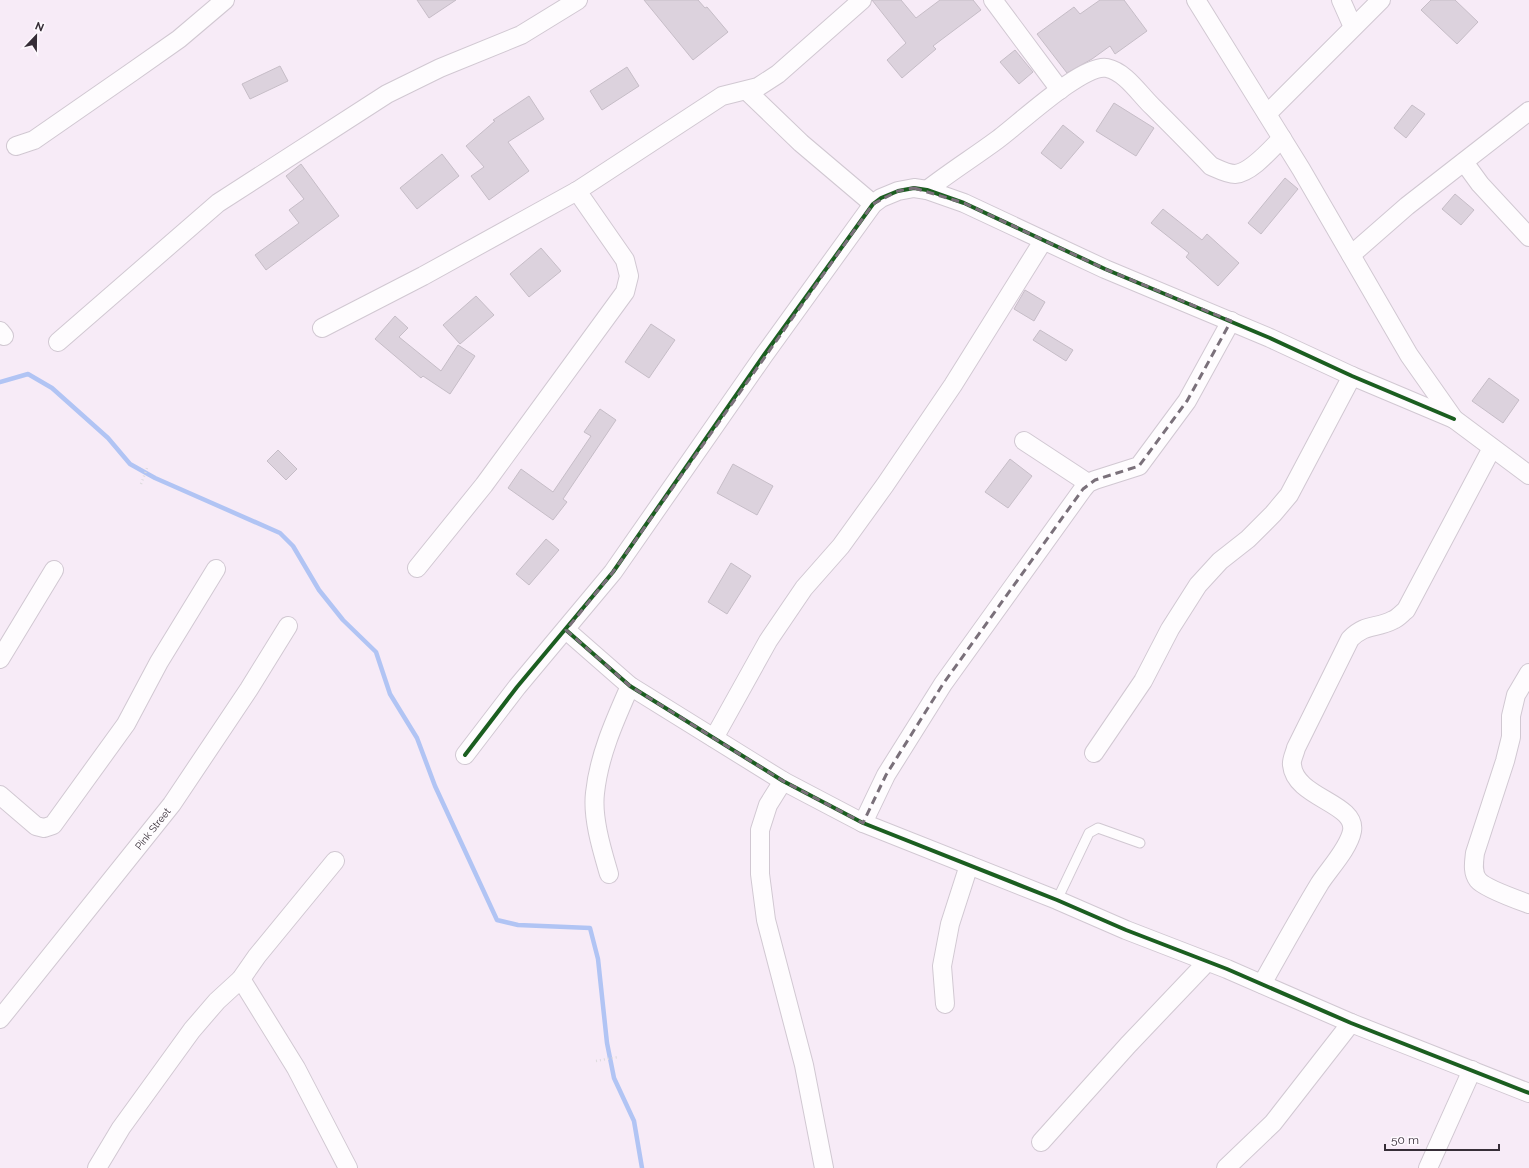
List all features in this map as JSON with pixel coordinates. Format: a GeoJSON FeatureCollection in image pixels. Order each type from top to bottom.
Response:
{"type":"FeatureCollection","features":[{"type":"Feature","properties":{"kind":"street"},"geometry":{"type":"LineString","coordinates":[[16,146],[34,140],[138,68],[179,39],[225,0]]}},
{"type":"Feature","properties":{"kind":"street"},"geometry":{"type":"LineString","coordinates":[[58,342],[218,203],[387,94],[440,68],[521,35],[578,0]]}},
{"type":"Feature","properties":{"kind":"street"},"geometry":{"type":"LineString","coordinates":[[322,328],[423,276],[577,191],[710,103],[734,92],[747,91],[758,87],[778,74],[862,0]]}},
{"type":"Feature","properties":{"kind":"street"},"geometry":{"type":"LineString","coordinates":[[992,0],[1060,90]]}},
{"type":"Feature","properties":{"kind":"street"},"geometry":{"type":"LineString","coordinates":[[1196,0],[1282,138],[1409,355],[1454,419]]}},
{"type":"Feature","properties":{"kind":"street"},"geometry":{"type":"LineString","coordinates":[[1341,0],[1353,27]]}},
{"type":"Feature","properties":{"kind":"street"},"geometry":{"type":"LineString","coordinates":[[1267,114],[1381,0]]}},
{"type":"Feature","properties":{"kind":"street"},"geometry":{"type":"LineString","coordinates":[[928,190],[956,168],[997,140],[1060,90],[1100,68],[1108,68],[1117,72],[1131,84],[1211,166],[1222,171],[1235,174],[1244,171],[1258,162],[1282,138]]}},
{"type":"Feature","properties":{"kind":"street"},"geometry":{"type":"LineString","coordinates":[[747,91],[800,143],[873,204]]}},
{"type":"Feature","properties":{"kind":"street"},"geometry":{"type":"LineString","coordinates":[[1351,255],[1407,206],[1529,111]]}},
{"type":"Feature","properties":{"kind":"street"},"geometry":{"type":"LineString","coordinates":[[1464,162],[1480,184],[1529,237]]}},
{"type":"Feature","properties":{"kind":"street"},"geometry":{"type":"LineString","coordinates":[[465,755],[517,687],[613,572],[764,356],[873,204],[881,198],[898,191],[914,188],[928,190],[964,204],[1105,270],[1231,321],[1352,376],[1454,419],[1529,475]]}},
{"type":"Feature","properties":{"kind":"street"},"geometry":{"type":"LineString","coordinates":[[417,568],[484,485],[624,292],[630,276],[625,260],[577,191]]}},
{"type":"Feature","properties":{"kind":"street"},"geometry":{"type":"LineString","coordinates":[[714,738],[768,641],[804,588],[841,546],[885,486],[958,378],[1043,242]]}},
{"type":"Feature","properties":{"kind":"street"},"geometry":{"type":"LineString","coordinates":[[863,823],[886,775],[943,684],[1088,483],[1139,466],[1187,401],[1231,321]]}},
{"type":"Feature","properties":{"kind":"street"},"geometry":{"type":"LineString","coordinates":[[1094,753],[1143,681],[1170,629],[1198,585],[1220,561],[1258,529],[1289,495],[1352,376]]}},
{"type":"Feature","properties":{"kind":"street"},"geometry":{"type":"LineString","coordinates":[[1024,442],[1088,483]]}},
{"type":"Feature","properties":{"kind":"street"},"geometry":{"type":"LineString","coordinates":[[1262,984],[1320,884],[1346,844],[1352,831],[1350,819],[1342,810],[1307,790],[1294,777],[1291,764],[1296,748],[1350,640],[1362,629],[1393,620],[1406,610],[1492,448]]}},
{"type":"Feature","properties":{"kind":"street"},"geometry":{"type":"LineString","coordinates":[[0,795],[36,826],[44,828],[53,825],[126,724],[159,662],[216,569]]}},
{"type":"Feature","properties":{"kind":"street"},"geometry":{"type":"LineString","coordinates":[[0,659],[54,570]]}},
{"type":"Feature","properties":{"kind":"street","name":"Pink Street"},"geometry":{"type":"LineString","coordinates":[[0,1019],[172,804],[288,626]]}},
{"type":"Feature","properties":{"kind":"street"},"geometry":{"type":"LineString","coordinates":[[566,630],[630,686],[783,781],[863,823],[1057,900],[1126,930],[1262,984],[1352,1023],[1529,1093]]}},
{"type":"Feature","properties":{"kind":"street"},"geometry":{"type":"LineString","coordinates":[[1529,673],[1516,695],[1511,716],[1511,737],[1505,761],[1475,853],[1473,868],[1478,881],[1529,904]]}},
{"type":"Feature","properties":{"kind":"street"},"geometry":{"type":"LineString","coordinates":[[609,874],[599,840],[595,794],[602,758],[612,727],[630,686]]}},
{"type":"Feature","properties":{"kind":"street"},"geometry":{"type":"LineString","coordinates":[[783,781],[768,805],[760,830],[760,874],[766,920],[804,1065],[824,1168]]}},
{"type":"Feature","properties":{"kind":"street"},"geometry":{"type":"LineString","coordinates":[[97,1168],[120,1128],[192,1030],[217,1001],[241,979],[257,956],[335,862]]}},
{"type":"Feature","properties":{"kind":"street"},"geometry":{"type":"LineString","coordinates":[[945,1004],[942,966],[950,924],[969,865]]}},
{"type":"Feature","properties":{"kind":"street"},"geometry":{"type":"LineString","coordinates":[[1041,1142],[1128,1045],[1207,962]]}},
{"type":"Feature","properties":{"kind":"street"},"geometry":{"type":"LineString","coordinates":[[241,979],[296,1068],[348,1168]]}},
{"type":"Feature","properties":{"kind":"street"},"geometry":{"type":"LineString","coordinates":[[1226,1168],[1273,1123],[1352,1023]]}},
{"type":"Feature","properties":{"kind":"street"},"geometry":{"type":"LineString","coordinates":[[1428,1168],[1472,1070]]}},
{"type":"Feature","properties":{"kind":"lane"},"geometry":{"type":"LineString","coordinates":[[1057,900],[1089,833],[1093,830],[1098,828],[1140,843]]}},
{"type":"Feature","properties":{"kind":"path"},"geometry":{"type":"LineString","coordinates":[[141,484],[147,468]]}},
{"type":"Feature","properties":{"kind":"path"},"geometry":{"type":"LineString","coordinates":[[596,1060],[618,1057]]}},
{"type":"Feature","properties":{"kind":"highlighted area"},"geometry":{"type":"Polygon","coordinates":[[[914,188],[964,203],[1105,269],[1231,321],[1187,401],[1139,466],[1095,480],[1083,489],[943,684],[886,775],[863,823],[783,781],[630,686],[566,630],[613,572],[873,204],[898,191],[914,188]]]}},
{"type":"Feature","properties":{"kind":"building"},"geometry":{"type":"Polygon","coordinates":[[[417,0],[456,0],[429,18],[417,0]]]}},
{"type":"Feature","properties":{"kind":"building"},"geometry":{"type":"Polygon","coordinates":[[[644,0],[698,0],[705,8],[707,7],[728,32],[693,60],[644,0]]]}},
{"type":"Feature","properties":{"kind":"building"},"geometry":{"type":"Polygon","coordinates":[[[872,0],[901,0],[916,18],[940,0],[973,0],[981,10],[933,46],[936,49],[902,78],[887,60],[906,43],[872,0]]]}},
{"type":"Feature","properties":{"kind":"building"},"geometry":{"type":"Polygon","coordinates":[[[1100,0],[1124,0],[1147,31],[1115,54],[1110,46],[1092,59],[1067,73],[1037,34],[1074,7],[1080,14],[1100,0]]]}},
{"type":"Feature","properties":{"kind":"building"},"geometry":{"type":"Polygon","coordinates":[[[1431,0],[1455,0],[1478,22],[1457,44],[1421,10],[1431,0]]]}},
{"type":"Feature","properties":{"kind":"building"},"geometry":{"type":"Polygon","coordinates":[[[1015,50],[1033,72],[1019,84],[1000,62],[1015,50]]]}},
{"type":"Feature","properties":{"kind":"building"},"geometry":{"type":"Polygon","coordinates":[[[280,66],[288,81],[250,99],[242,84],[280,66]]]}},
{"type":"Feature","properties":{"kind":"building"},"geometry":{"type":"Polygon","coordinates":[[[627,67],[639,86],[602,110],[590,91],[627,67]]]}},
{"type":"Feature","properties":{"kind":"building"},"geometry":{"type":"Polygon","coordinates":[[[529,96],[544,119],[508,142],[529,171],[489,200],[471,176],[484,167],[466,146],[495,121],[493,120],[529,96]]]}},
{"type":"Feature","properties":{"kind":"building"},"geometry":{"type":"Polygon","coordinates":[[[1114,103],[1154,128],[1136,156],[1096,131],[1114,103]]]}},
{"type":"Feature","properties":{"kind":"building"},"geometry":{"type":"Polygon","coordinates":[[[1412,105],[1425,114],[1406,138],[1394,128],[1412,105]]]}},
{"type":"Feature","properties":{"kind":"building"},"geometry":{"type":"Polygon","coordinates":[[[1063,125],[1084,142],[1061,169],[1041,153],[1063,125]]]}},
{"type":"Feature","properties":{"kind":"building"},"geometry":{"type":"Polygon","coordinates":[[[442,154],[459,176],[417,209],[400,188],[442,154]]]}},
{"type":"Feature","properties":{"kind":"building"},"geometry":{"type":"Polygon","coordinates":[[[301,164],[339,216],[266,270],[255,255],[299,223],[289,210],[304,199],[286,176],[301,164]]]}},
{"type":"Feature","properties":{"kind":"building"},"geometry":{"type":"Polygon","coordinates":[[[1285,178],[1298,189],[1261,234],[1248,223],[1285,178]]]}},
{"type":"Feature","properties":{"kind":"building"},"geometry":{"type":"Polygon","coordinates":[[[1455,194],[1474,210],[1461,225],[1442,209],[1455,194]]]}},
{"type":"Feature","properties":{"kind":"building"},"geometry":{"type":"Polygon","coordinates":[[[1163,209],[1202,240],[1207,234],[1239,263],[1218,286],[1186,257],[1189,253],[1151,223],[1163,209]]]}},
{"type":"Feature","properties":{"kind":"building"},"geometry":{"type":"Polygon","coordinates":[[[541,248],[561,271],[529,297],[510,274],[541,248]]]}},
{"type":"Feature","properties":{"kind":"building"},"geometry":{"type":"Polygon","coordinates":[[[1025,290],[1045,302],[1034,321],[1014,309],[1025,290]]]}},
{"type":"Feature","properties":{"kind":"building"},"geometry":{"type":"Polygon","coordinates":[[[476,296],[494,315],[460,344],[443,325],[476,296]]]}},
{"type":"Feature","properties":{"kind":"building"},"geometry":{"type":"Polygon","coordinates":[[[395,316],[408,328],[399,337],[441,371],[458,345],[475,356],[450,394],[423,376],[421,378],[375,339],[395,316]]]}},
{"type":"Feature","properties":{"kind":"building"},"geometry":{"type":"Polygon","coordinates":[[[651,324],[675,340],[649,378],[625,362],[651,324]]]}},
{"type":"Feature","properties":{"kind":"building"},"geometry":{"type":"Polygon","coordinates":[[[1040,330],[1073,350],[1066,361],[1033,340],[1040,330]]]}},
{"type":"Feature","properties":{"kind":"building"},"geometry":{"type":"Polygon","coordinates":[[[1489,378],[1519,400],[1503,423],[1472,401],[1489,378]]]}},
{"type":"Feature","properties":{"kind":"building"},"geometry":{"type":"Polygon","coordinates":[[[600,409],[616,420],[563,499],[567,502],[553,520],[508,488],[521,469],[553,492],[591,436],[584,432],[600,409]]]}},
{"type":"Feature","properties":{"kind":"building"},"geometry":{"type":"Polygon","coordinates":[[[278,450],[297,469],[286,480],[267,461],[278,450]]]}},
{"type":"Feature","properties":{"kind":"building"},"geometry":{"type":"Polygon","coordinates":[[[1010,459],[1032,476],[1008,508],[985,492],[1010,459]]]}},
{"type":"Feature","properties":{"kind":"building"},"geometry":{"type":"Polygon","coordinates":[[[733,464],[773,486],[757,515],[717,493],[733,464]]]}},
{"type":"Feature","properties":{"kind":"building"},"geometry":{"type":"Polygon","coordinates":[[[546,539],[559,550],[529,585],[516,574],[546,539]]]}},
{"type":"Feature","properties":{"kind":"building"},"geometry":{"type":"Polygon","coordinates":[[[731,563],[751,576],[727,614],[708,602],[731,563]]]}},
{"type":"Feature","properties":{"kind":"waterway"},"geometry":{"type":"LineString","coordinates":[[0,382],[28,374],[52,388],[108,438],[130,464],[155,478],[280,533],[293,546],[319,590],[343,620],[376,652],[390,694],[417,738],[435,786],[497,920],[518,925],[590,928],[598,959],[607,1043],[614,1078],[634,1121],[642,1168]]}},
{"type":"Feature","properties":{"kind":"cycle path"},"geometry":{"type":"LineString","coordinates":[[465,755],[517,687],[613,572],[764,355],[873,204],[881,198],[898,191],[914,188],[927,190],[964,203],[1105,269],[1270,338],[1352,376],[1454,419]]}},
{"type":"Feature","properties":{"kind":"cycle path"},"geometry":{"type":"LineString","coordinates":[[566,630],[630,686],[783,781],[863,823],[1057,900],[1126,930],[1227,969],[1351,1023],[1529,1093]]}}]}
